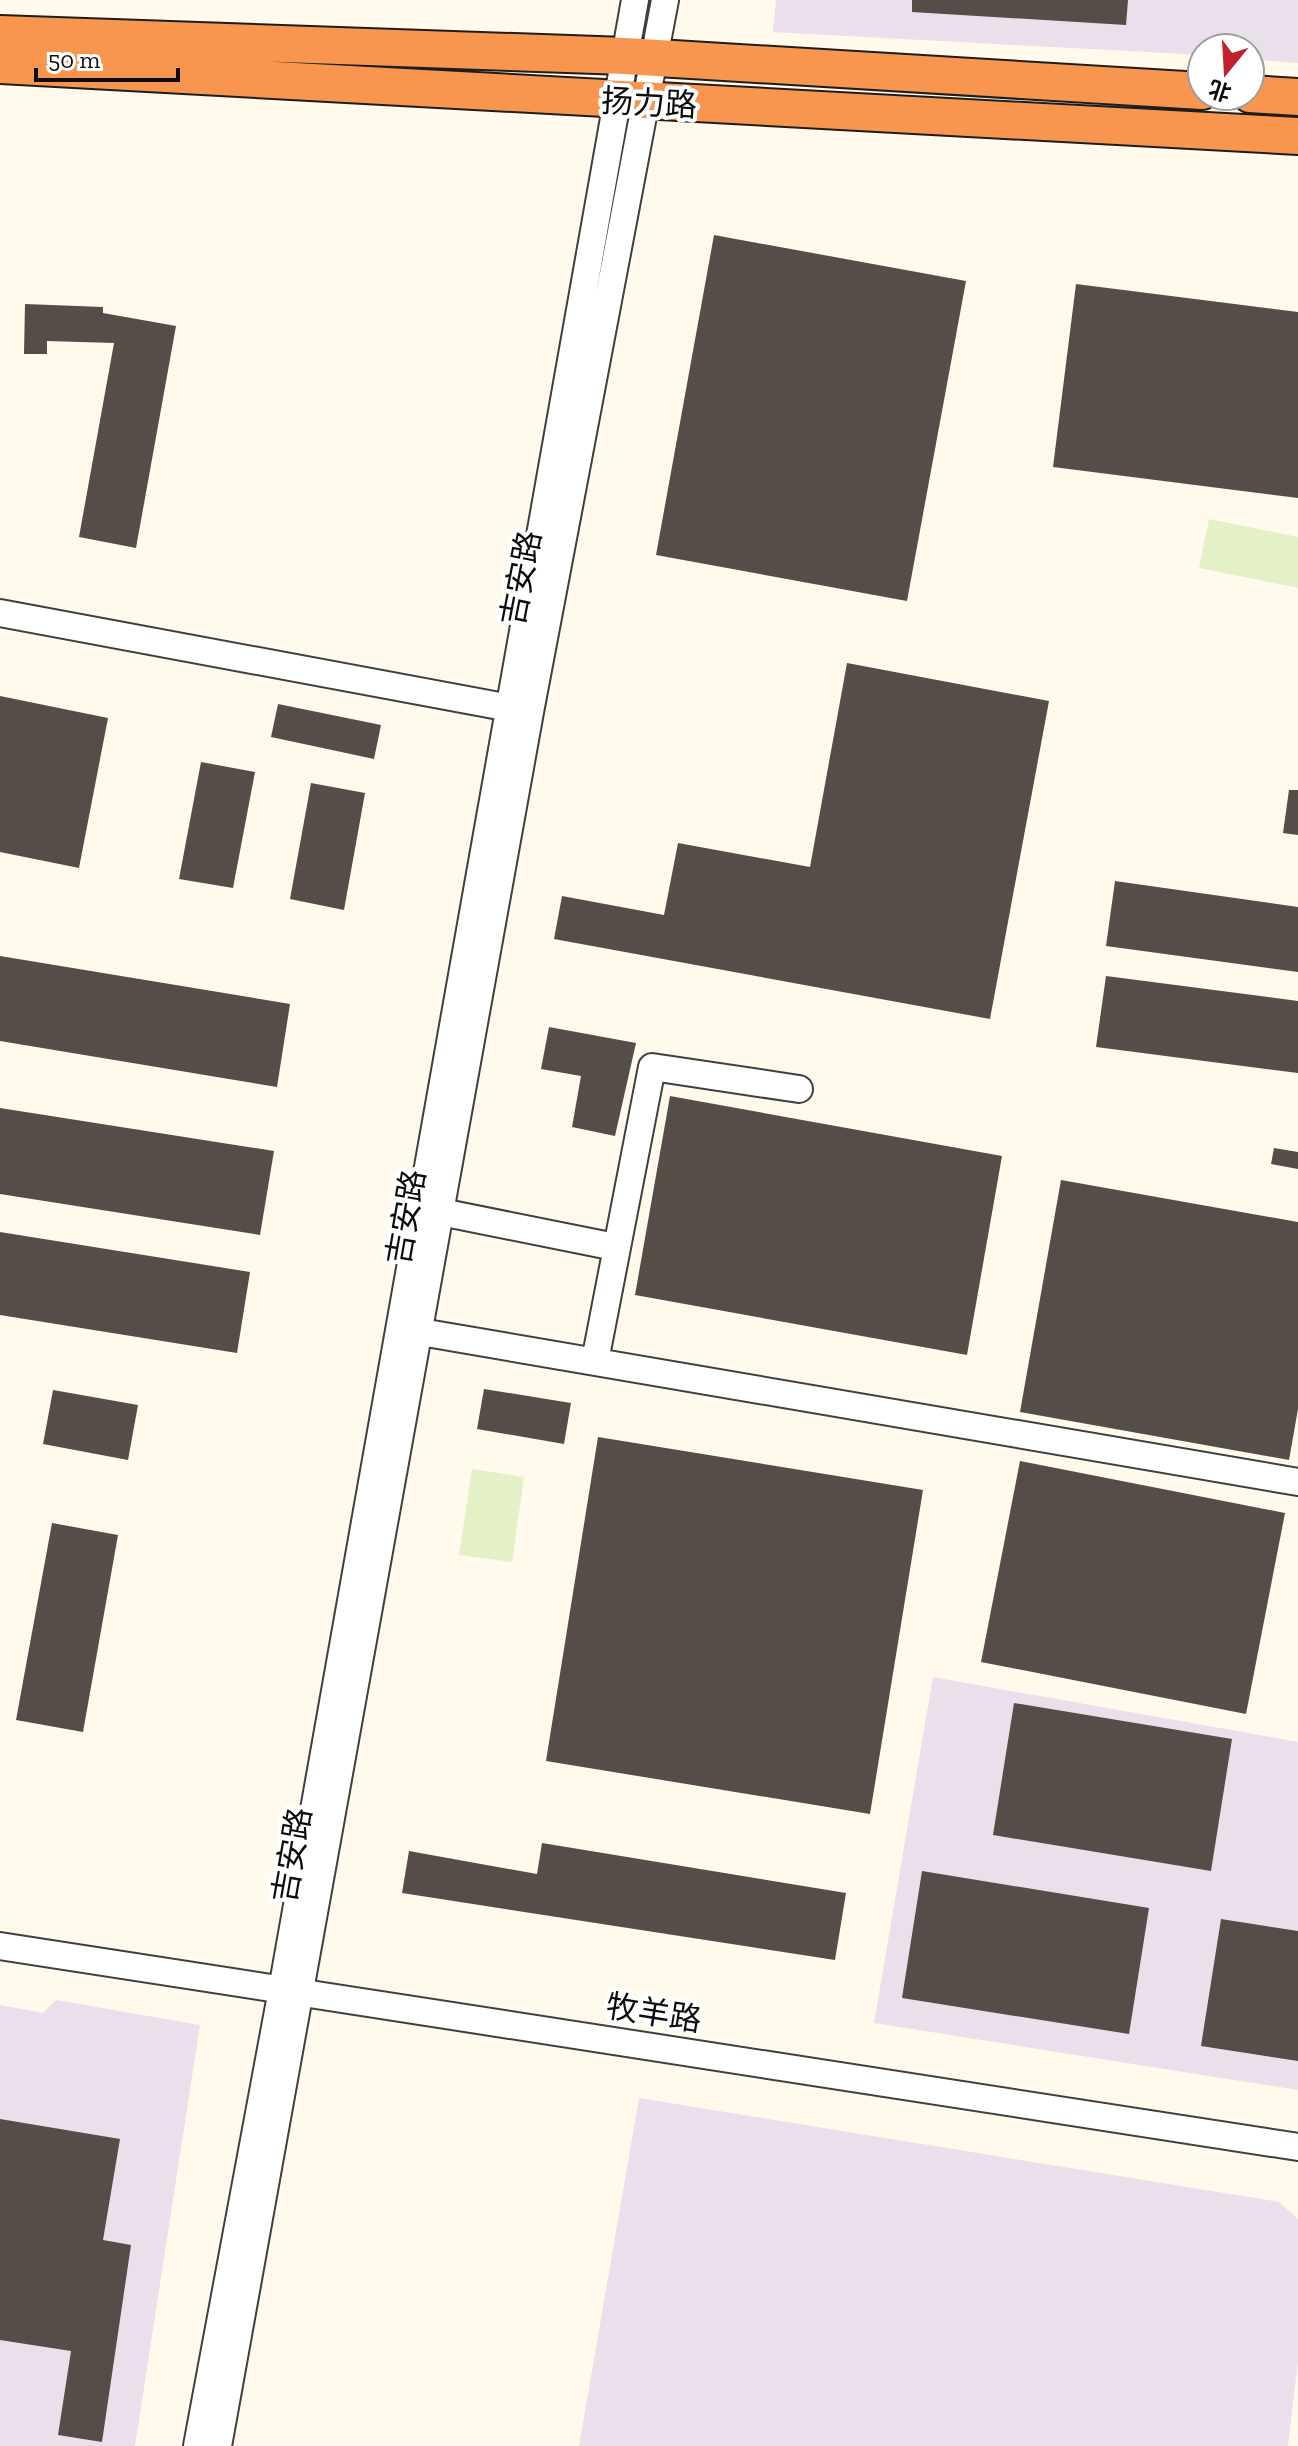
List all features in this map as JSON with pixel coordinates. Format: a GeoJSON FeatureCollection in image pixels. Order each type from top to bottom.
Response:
{"type":"FeatureCollection","features":[{"type":"Feature","properties":{"kind":"highway","name":"扬力路"},"geometry":{"type":"LineString","coordinates":[[0,34],[640,57],[1186,90]]}},
{"type":"Feature","properties":{"kind":"highway","name":"扬力路"},"geometry":{"type":"LineString","coordinates":[[0,65],[631,102],[1298,136]]}},
{"type":"Feature","properties":{"kind":"highway"},"geometry":{"type":"LineString","coordinates":[[1266,95],[1298,97]]}},
{"type":"Feature","properties":{"kind":"street","name":"吉安路"},"geometry":{"type":"LineString","coordinates":[[635,0],[640,57]]}},
{"type":"Feature","properties":{"kind":"street","name":"吉安路"},"geometry":{"type":"LineString","coordinates":[[218,2446],[292,1992],[431,1210],[510,708],[640,57],[665,0]]}},
{"type":"Feature","properties":{"kind":"street","name":"吉安路"},"geometry":{"type":"LineString","coordinates":[[431,1210],[530,712],[631,102]]}},
{"type":"Feature","properties":{"kind":"street"},"geometry":{"type":"LineString","coordinates":[[0,613],[510,708]]}},
{"type":"Feature","properties":{"kind":"street"},"geometry":{"type":"LineString","coordinates":[[595,1361],[652,1067],[799,1089]]}},
{"type":"Feature","properties":{"kind":"street"},"geometry":{"type":"LineString","coordinates":[[431,1210],[615,1247]]}},
{"type":"Feature","properties":{"kind":"street"},"geometry":{"type":"LineString","coordinates":[[410,1330],[1298,1482]]}},
{"type":"Feature","properties":{"kind":"street","name":"牧羊路"},"geometry":{"type":"LineString","coordinates":[[0,1946],[1298,2147]]}},
{"type":"Feature","properties":{"kind":"street","name":"吉安路"},"geometry":{"type":"LineString","coordinates":[[197,2446],[292,1992]]}},
{"type":"Feature","properties":{"kind":"shaded area"},"geometry":{"type":"Polygon","coordinates":[[[776,0],[1298,0],[1298,63],[1266,60],[1266,32],[1186,32],[1186,54],[773,32],[776,0]]]}},
{"type":"Feature","properties":{"kind":"shaded area"},"geometry":{"type":"Polygon","coordinates":[[[933,1677],[1298,1742],[1298,2090],[874,2023],[933,1677]]]}},
{"type":"Feature","properties":{"kind":"shaded area"},"geometry":{"type":"Polygon","coordinates":[[[56,2000],[200,2025],[135,2446],[0,2446],[0,2005],[43,2013],[56,2000]]]}},
{"type":"Feature","properties":{"kind":"shaded area"},"geometry":{"type":"Polygon","coordinates":[[[639,2098],[1279,2202],[1298,2219],[1298,2362],[1288,2446],[579,2446],[639,2098]]]}},
{"type":"Feature","properties":{"kind":"green space"},"geometry":{"type":"Polygon","coordinates":[[[1209,519],[1298,537],[1298,588],[1199,568],[1209,519]]]}},
{"type":"Feature","properties":{"kind":"green space"},"geometry":{"type":"Polygon","coordinates":[[[472,1469],[524,1477],[512,1562],[459,1555],[472,1469]]]}},
{"type":"Feature","properties":{"kind":"building"},"geometry":{"type":"Polygon","coordinates":[[[912,0],[1128,0],[1126,25],[912,12],[912,0]]]}},
{"type":"Feature","properties":{"kind":"building"},"geometry":{"type":"Polygon","coordinates":[[[714,235],[966,281],[907,601],[656,555],[714,235]]]}},
{"type":"Feature","properties":{"kind":"building"},"geometry":{"type":"Polygon","coordinates":[[[1076,284],[1298,312],[1298,498],[1053,467],[1076,284]]]}},
{"type":"Feature","properties":{"kind":"building"},"geometry":{"type":"Polygon","coordinates":[[[25,304],[103,307],[103,313],[176,326],[136,548],[79,537],[114,343],[47,341],[47,354],[24,354],[25,304]]]}},
{"type":"Feature","properties":{"kind":"building"},"geometry":{"type":"Polygon","coordinates":[[[847,663],[1049,701],[990,1019],[554,939],[562,896],[664,915],[678,843],[810,867],[847,663]]]}},
{"type":"Feature","properties":{"kind":"building"},"geometry":{"type":"Polygon","coordinates":[[[0,696],[108,718],[79,868],[0,852],[0,696]]]}},
{"type":"Feature","properties":{"kind":"building"},"geometry":{"type":"Polygon","coordinates":[[[278,704],[381,725],[374,759],[271,737],[278,704]]]}},
{"type":"Feature","properties":{"kind":"building"},"geometry":{"type":"Polygon","coordinates":[[[201,762],[255,772],[233,888],[179,879],[201,762]]]}},
{"type":"Feature","properties":{"kind":"building"},"geometry":{"type":"Polygon","coordinates":[[[311,783],[365,793],[344,910],[290,899],[311,783]]]}},
{"type":"Feature","properties":{"kind":"building"},"geometry":{"type":"Polygon","coordinates":[[[1289,790],[1298,790],[1298,835],[1283,833],[1289,790]]]}},
{"type":"Feature","properties":{"kind":"building"},"geometry":{"type":"Polygon","coordinates":[[[1115,881],[1298,907],[1298,972],[1106,946],[1115,881]]]}},
{"type":"Feature","properties":{"kind":"building"},"geometry":{"type":"Polygon","coordinates":[[[0,956],[290,1004],[277,1087],[0,1041],[0,956]]]}},
{"type":"Feature","properties":{"kind":"building"},"geometry":{"type":"Polygon","coordinates":[[[1106,976],[1298,1001],[1298,1073],[1096,1047],[1106,976]]]}},
{"type":"Feature","properties":{"kind":"building"},"geometry":{"type":"Polygon","coordinates":[[[549,1027],[636,1043],[615,1136],[572,1127],[581,1076],[541,1069],[549,1027]]]}},
{"type":"Feature","properties":{"kind":"building"},"geometry":{"type":"Polygon","coordinates":[[[670,1096],[1002,1156],[967,1355],[635,1295],[670,1096]]]}},
{"type":"Feature","properties":{"kind":"building"},"geometry":{"type":"Polygon","coordinates":[[[0,1108],[274,1151],[260,1235],[0,1194],[0,1108]]]}},
{"type":"Feature","properties":{"kind":"building"},"geometry":{"type":"Polygon","coordinates":[[[1274,1148],[1298,1152],[1298,1169],[1271,1164],[1274,1148]]]}},
{"type":"Feature","properties":{"kind":"building"},"geometry":{"type":"Polygon","coordinates":[[[1061,1180],[1298,1222],[1298,1409],[1289,1460],[1020,1412],[1061,1180]]]}},
{"type":"Feature","properties":{"kind":"building"},"geometry":{"type":"Polygon","coordinates":[[[0,1232],[250,1272],[237,1353],[0,1315],[0,1232]]]}},
{"type":"Feature","properties":{"kind":"building"},"geometry":{"type":"Polygon","coordinates":[[[484,1389],[571,1403],[564,1444],[477,1429],[484,1389]]]}},
{"type":"Feature","properties":{"kind":"building"},"geometry":{"type":"Polygon","coordinates":[[[53,1390],[138,1405],[128,1460],[43,1444],[53,1390]]]}},
{"type":"Feature","properties":{"kind":"building"},"geometry":{"type":"Polygon","coordinates":[[[598,1437],[923,1490],[870,1814],[546,1761],[598,1437]]]}},
{"type":"Feature","properties":{"kind":"building"},"geometry":{"type":"Polygon","coordinates":[[[1020,1461],[1285,1513],[1246,1714],[981,1662],[1020,1461]]]}},
{"type":"Feature","properties":{"kind":"building"},"geometry":{"type":"Polygon","coordinates":[[[52,1523],[118,1535],[83,1732],[16,1720],[52,1523]]]}},
{"type":"Feature","properties":{"kind":"building"},"geometry":{"type":"Polygon","coordinates":[[[1014,1703],[1232,1739],[1211,1871],[993,1835],[1014,1703]]]}},
{"type":"Feature","properties":{"kind":"building"},"geometry":{"type":"Polygon","coordinates":[[[542,1843],[846,1893],[835,1960],[402,1893],[409,1851],[537,1874],[542,1843]]]}},
{"type":"Feature","properties":{"kind":"building"},"geometry":{"type":"Polygon","coordinates":[[[922,1871],[1149,1908],[1129,2034],[902,1998],[922,1871]]]}},
{"type":"Feature","properties":{"kind":"building"},"geometry":{"type":"Polygon","coordinates":[[[1221,1919],[1298,1931],[1298,2061],[1201,2046],[1221,1919]]]}},
{"type":"Feature","properties":{"kind":"building"},"geometry":{"type":"Polygon","coordinates":[[[0,2119],[120,2139],[103,2240],[131,2245],[102,2442],[58,2435],[71,2351],[0,2340],[0,2119]]]}}]}
